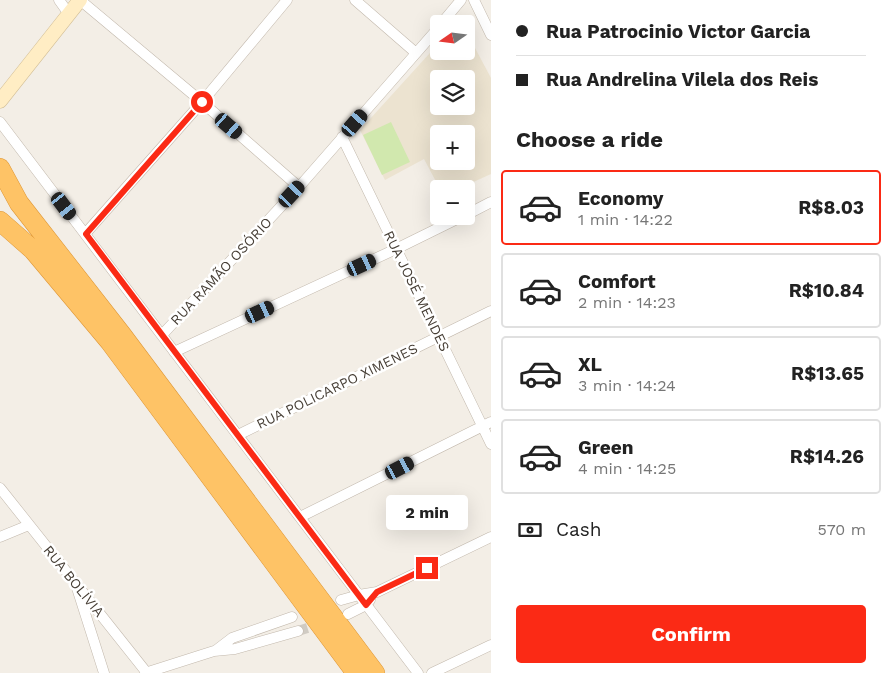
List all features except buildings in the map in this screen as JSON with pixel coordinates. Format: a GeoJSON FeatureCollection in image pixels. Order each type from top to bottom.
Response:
{"type":"FeatureCollection","features":[{"type":"Feature","properties":{"kind":"highway"},"geometry":{"type":"LineString","coordinates":[[0,168],[19,203],[122,335],[375,673]]}},
{"type":"Feature","properties":{"kind":"highway"},"geometry":{"type":"LineString","coordinates":[[0,221],[33,250],[110,342],[356,673]]}},
{"type":"Feature","properties":{"kind":"street"},"geometry":{"type":"LineString","coordinates":[[59,0],[69,14]]}},
{"type":"Feature","properties":{"kind":"street"},"geometry":{"type":"LineString","coordinates":[[0,101],[80,0],[202,102],[299,187]]}},
{"type":"Feature","properties":{"kind":"street"},"geometry":{"type":"LineString","coordinates":[[86,234],[202,102],[287,0]]}},
{"type":"Feature","properties":{"kind":"street"},"geometry":{"type":"LineString","coordinates":[[355,0],[416,53]]}},
{"type":"Feature","properties":{"kind":"street"},"geometry":{"type":"LineString","coordinates":[[449,15],[462,0]]}},
{"type":"Feature","properties":{"kind":"street"},"geometry":{"type":"LineString","coordinates":[[474,0],[491,34]]}},
{"type":"Feature","properties":{"kind":"street","name":"RUA RAMÃO OSÓRIO"},"geometry":{"type":"LineString","coordinates":[[162,335],[299,187],[430,37]]}},
{"type":"Feature","properties":{"kind":"street"},"geometry":{"type":"LineString","coordinates":[[0,122],[418,673]]}},
{"type":"Feature","properties":{"kind":"street","name":"RUA JOSÉ MENDES"},"geometry":{"type":"LineString","coordinates":[[342,137],[438,336],[487,424],[491,444]]}},
{"type":"Feature","properties":{"kind":"street"},"geometry":{"type":"LineString","coordinates":[[475,211],[491,202]]}},
{"type":"Feature","properties":{"kind":"street"},"geometry":{"type":"LineString","coordinates":[[174,352],[446,225]]}},
{"type":"Feature","properties":{"kind":"street","name":"RUA POLICARPO XIMENES"},"geometry":{"type":"LineString","coordinates":[[238,435],[491,311]]}},
{"type":"Feature","properties":{"kind":"street"},"geometry":{"type":"LineString","coordinates":[[300,517],[487,424]]}},
{"type":"Feature","properties":{"kind":"street","name":"RUA BOLÍVIA"},"geometry":{"type":"LineString","coordinates":[[0,488],[146,673]]}},
{"type":"Feature","properties":{"kind":"street"},"geometry":{"type":"LineString","coordinates":[[0,537],[29,525]]}},
{"type":"Feature","properties":{"kind":"street"},"geometry":{"type":"LineString","coordinates":[[341,600],[377,592],[491,537]]}},
{"type":"Feature","properties":{"kind":"street"},"geometry":{"type":"LineString","coordinates":[[74,580],[104,673]]}},
{"type":"Feature","properties":{"kind":"street"},"geometry":{"type":"LineString","coordinates":[[348,614],[366,605],[377,592]]}},
{"type":"Feature","properties":{"kind":"street"},"geometry":{"type":"LineString","coordinates":[[214,651],[232,638],[292,617]]}},
{"type":"Feature","properties":{"kind":"street"},"geometry":{"type":"LineString","coordinates":[[146,673],[214,651],[236,649],[298,631]]}},
{"type":"Feature","properties":{"kind":"street"},"geometry":{"type":"LineString","coordinates":[[432,673],[491,645]]}},
{"type":"Feature","properties":{"kind":"shaded area"},"geometry":{"type":"Polygon","coordinates":[[[475,48],[491,78],[491,174],[475,181],[435,180],[424,159],[385,180],[360,130],[430,53],[430,60],[475,60],[475,48]]]}},
{"type":"Feature","properties":{"kind":"green space"},"geometry":{"type":"Polygon","coordinates":[[[391,122],[410,162],[382,175],[363,135],[391,122]]]}},
{"type":"Feature","properties":{"kind":"tunnel"},"geometry":{"type":"LineString","coordinates":[[298,631],[323,623]]}},
{"type":"Feature","properties":{"kind":"route"},"geometry":{"type":"LineString","coordinates":[[202,102],[86,234],[366,605],[377,592],[427,568]]}}]}
